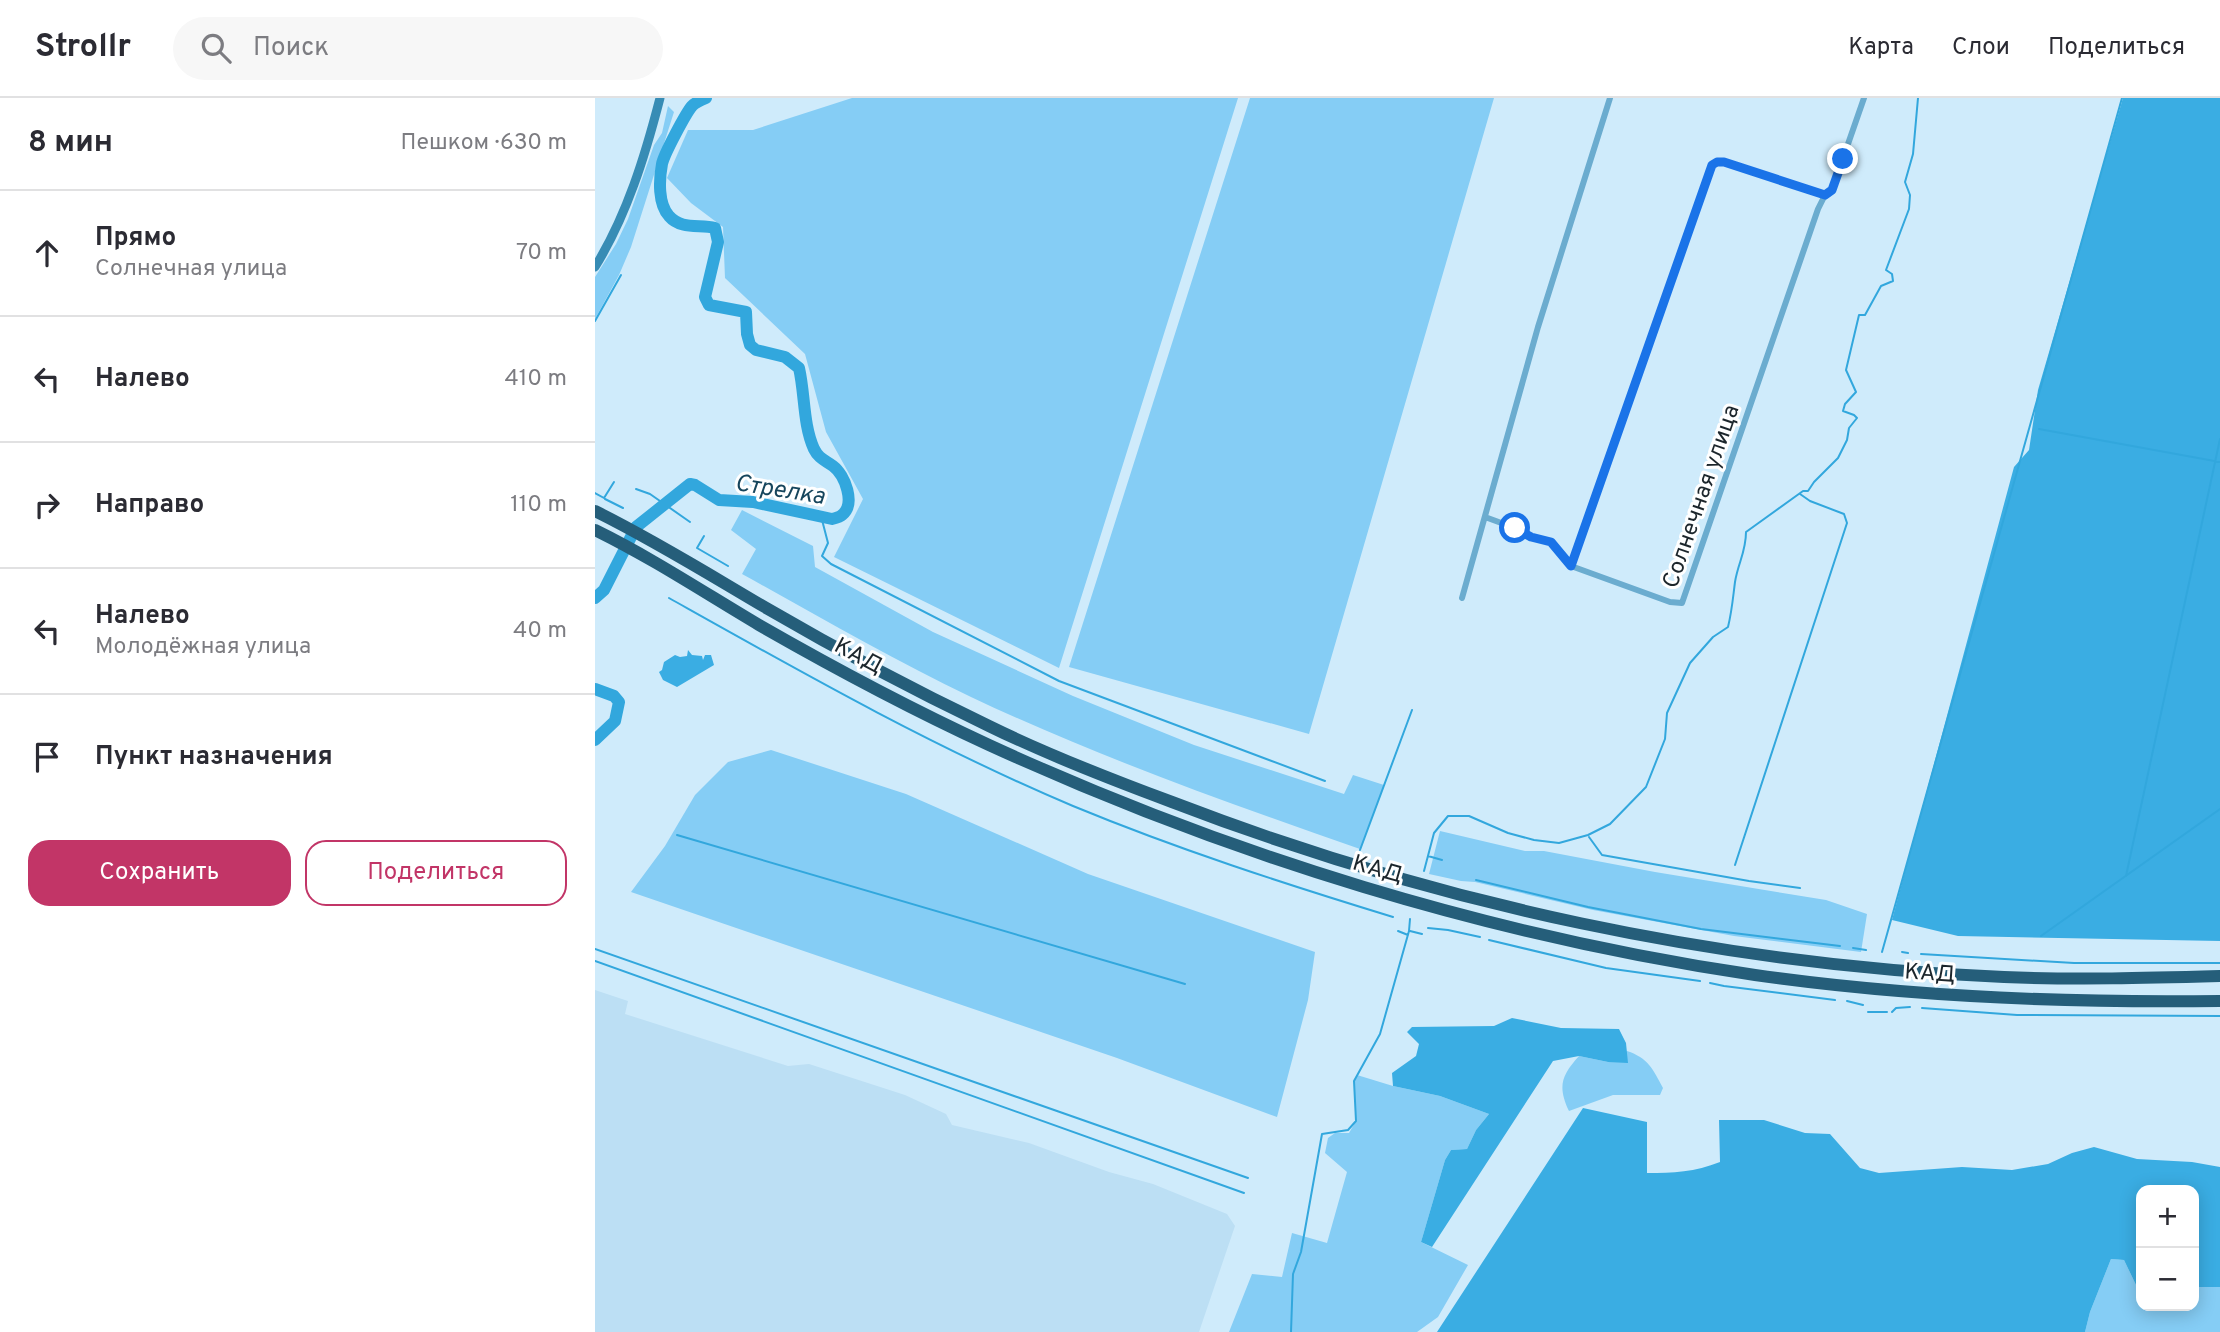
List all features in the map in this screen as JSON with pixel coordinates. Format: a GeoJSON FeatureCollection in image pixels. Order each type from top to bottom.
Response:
{"type":"FeatureCollection","features":[{"type":"Feature","properties":{"kind":"highway","name":"КАД"},"geometry":{"type":"LineString","coordinates":[[595,511],[653,540],[869,665],[991,727],[1075,764],[1246,831],[1429,887],[1611,929],[1834,964],[2003,977],[2220,976]]}},
{"type":"Feature","properties":{"kind":"highway","name":"КАД"},"geometry":{"type":"LineString","coordinates":[[595,530],[635,550],[784,639],[984,743],[1191,829],[1333,877],[1425,904],[1560,939],[1645,956],[1872,989],[2057,1001],[2220,1001]]}},
{"type":"Feature","properties":{"kind":"main road"},"geometry":{"type":"LineString","coordinates":[[595,267],[632,191],[660,98]]}},
{"type":"Feature","properties":{"kind":"street"},"geometry":{"type":"LineString","coordinates":[[1462,598],[1538,327],[1610,98]]}},
{"type":"Feature","properties":{"kind":"street"},"geometry":{"type":"LineString","coordinates":[[1571,566],[1712,165],[1724,162],[1825,195],[1832,190],[1864,98]]}},
{"type":"Feature","properties":{"kind":"street","name":"Солнечная улица"},"geometry":{"type":"LineString","coordinates":[[1485,517],[1531,537],[1551,542],[1571,566],[1670,602],[1682,603],[1813,221],[1825,195]]}},
{"type":"Feature","properties":{"kind":"shaded area"},"geometry":{"type":"Polygon","coordinates":[[[852,98],[1238,98],[1059,668],[834,557],[863,499],[826,432],[805,354],[725,278],[723,227],[691,203],[667,178],[688,130],[753,130],[852,98]]]}},
{"type":"Feature","properties":{"kind":"shaded area"},"geometry":{"type":"Polygon","coordinates":[[[1250,98],[1494,98],[1309,734],[1069,667],[1250,98]]]}},
{"type":"Feature","properties":{"kind":"shaded area"},"geometry":{"type":"Polygon","coordinates":[[[2123,98],[2220,98],[2220,941],[1958,936],[1892,920],[2014,467],[2029,450],[2038,390],[2123,98]]]}},
{"type":"Feature","properties":{"kind":"shaded area"},"geometry":{"type":"Polygon","coordinates":[[[668,106],[674,112],[631,247],[595,319],[595,277],[628,219],[654,145],[662,133],[668,106]]]}},
{"type":"Feature","properties":{"kind":"shaded area"},"geometry":{"type":"Polygon","coordinates":[[[742,510],[813,546],[815,567],[933,632],[1073,696],[1194,745],[1344,794],[1353,775],[1384,785],[1360,849],[1114,759],[1018,719],[856,637],[742,574],[756,549],[731,530],[742,510]]]}},
{"type":"Feature","properties":{"kind":"shaded area"},"geometry":{"type":"Polygon","coordinates":[[[688,650],[692,655],[702,656],[703,660],[705,655],[711,655],[714,665],[677,687],[663,680],[659,672],[664,662],[675,655],[687,656],[688,650]]]}},
{"type":"Feature","properties":{"kind":"shaded area"},"geometry":{"type":"Polygon","coordinates":[[[771,750],[906,794],[1088,874],[1315,952],[1308,1000],[1277,1117],[1117,1058],[631,892],[665,846],[695,795],[728,762],[771,750]]]}},
{"type":"Feature","properties":{"kind":"shaded area"},"geometry":{"type":"Polygon","coordinates":[[[1440,831],[1525,851],[1544,851],[1826,900],[1867,914],[1861,952],[1734,936],[1593,910],[1429,874],[1440,831]]]}},
{"type":"Feature","properties":{"kind":"shaded area"},"geometry":{"type":"Polygon","coordinates":[[[595,990],[628,1001],[625,1014],[788,1066],[809,1064],[905,1095],[946,1114],[952,1125],[1029,1143],[1109,1172],[1153,1184],[1227,1214],[1235,1226],[1199,1332],[595,1332],[595,990]]]}},
{"type":"Feature","properties":{"kind":"shaded area"},"geometry":{"type":"Polygon","coordinates":[[[1512,1018],[1561,1028],[1619,1029],[1626,1043],[1628,1063],[1579,1056],[1553,1061],[1432,1247],[1421,1242],[1445,1160],[1451,1150],[1467,1149],[1476,1130],[1489,1114],[1440,1096],[1393,1086],[1392,1073],[1416,1056],[1419,1044],[1407,1032],[1412,1027],[1494,1026],[1512,1018]]]}},
{"type":"Feature","properties":{"kind":"shaded area"},"geometry":{"type":"Polygon","coordinates":[[[1627,1051],[1640,1057],[1653,1070],[1663,1088],[1660,1095],[1613,1095],[1569,1111],[1563,1095],[1563,1081],[1579,1056],[1608,1062],[1627,1051]]]}},
{"type":"Feature","properties":{"kind":"shaded area"},"geometry":{"type":"Polygon","coordinates":[[[1357,1075],[1440,1096],[1489,1114],[1476,1130],[1467,1149],[1451,1150],[1445,1160],[1421,1242],[1468,1265],[1438,1317],[1417,1332],[1229,1332],[1252,1274],[1282,1277],[1292,1233],[1327,1243],[1347,1172],[1325,1153],[1328,1138],[1335,1133],[1349,1133],[1356,1121],[1354,1081],[1357,1075]]]}},
{"type":"Feature","properties":{"kind":"shaded area"},"geometry":{"type":"Polygon","coordinates":[[[1583,1108],[1647,1122],[1647,1173],[1684,1171],[1720,1162],[1719,1120],[1764,1120],[1805,1133],[1830,1134],[1860,1168],[1879,1173],[1962,1167],[2012,1170],[2048,1164],[2094,1147],[2137,1159],[2192,1162],[2220,1167],[2220,1287],[2199,1287],[2199,1185],[2136,1185],[2136,1285],[2124,1260],[2111,1259],[2085,1332],[1437,1332],[1583,1108]]]}},
{"type":"Feature","properties":{"kind":"shaded area"},"geometry":{"type":"Polygon","coordinates":[[[2111,1259],[2124,1260],[2136,1285],[2136,1311],[2199,1311],[2199,1287],[2220,1287],[2220,1332],[2085,1332],[2111,1259]]]}},
{"type":"Feature","properties":{"kind":"waterway","name":"Стрелка"},"geometry":{"type":"LineString","coordinates":[[595,598],[604,590],[636,527],[690,484],[719,500],[753,502],[832,519],[842,515],[848,504],[847,490],[841,476],[818,455],[810,440],[799,368],[785,357],[756,350],[750,345],[746,312],[709,305],[705,297],[718,242],[715,228],[679,223],[665,211],[660,184],[664,159],[689,110],[695,103],[706,98]]}},
{"type":"Feature","properties":{"kind":"waterway"},"geometry":{"type":"LineString","coordinates":[[1424,871],[1434,833],[1448,816],[1469,816],[1508,833],[1559,843],[1588,835],[1610,824],[1646,787],[1665,739],[1667,713],[1690,663],[1713,637],[1728,627],[1746,532],[1803,491],[1808,491],[1838,458],[1847,440],[1849,428],[1857,418],[1843,411],[1845,404],[1856,392],[1846,370],[1859,315],[1865,315],[1881,286],[1893,281],[1892,274],[1886,270],[1909,209],[1910,195],[1905,182],[1913,154],[1918,98]]}},
{"type":"Feature","properties":{"kind":"waterway"},"geometry":{"type":"LineString","coordinates":[[1882,952],[2122,98]]}},
{"type":"Feature","properties":{"kind":"waterway"},"geometry":{"type":"LineString","coordinates":[[595,321],[621,275]]}},
{"type":"Feature","properties":{"kind":"waterway"},"geometry":{"type":"LineString","coordinates":[[2039,429],[2220,462]]}},
{"type":"Feature","properties":{"kind":"waterway"},"geometry":{"type":"LineString","coordinates":[[2126,876],[2220,439]]}},
{"type":"Feature","properties":{"kind":"waterway"},"geometry":{"type":"LineString","coordinates":[[595,493],[604,498],[614,482]]}},
{"type":"Feature","properties":{"kind":"waterway","name":"Стрелка"},"geometry":{"type":"LineString","coordinates":[[636,489],[650,494],[690,522]]}},
{"type":"Feature","properties":{"kind":"waterway"},"geometry":{"type":"LineString","coordinates":[[1735,865],[1847,523],[1844,514],[1810,501],[1800,494]]}},
{"type":"Feature","properties":{"kind":"waterway"},"geometry":{"type":"LineString","coordinates":[[605,499],[623,508]]}},
{"type":"Feature","properties":{"kind":"waterway"},"geometry":{"type":"LineString","coordinates":[[821,516],[828,543],[822,556],[831,564],[1059,681],[1325,781]]}},
{"type":"Feature","properties":{"kind":"waterway"},"geometry":{"type":"LineString","coordinates":[[704,536],[697,548],[728,566]]}},
{"type":"Feature","properties":{"kind":"waterway"},"geometry":{"type":"LineString","coordinates":[[669,598],[868,708],[969,759],[1073,806],[1191,851],[1393,917]]}},
{"type":"Feature","properties":{"kind":"waterway","name":"Стрелка"},"geometry":{"type":"LineString","coordinates":[[595,689],[614,696],[619,702],[615,721],[595,740]]}},
{"type":"Feature","properties":{"kind":"waterway"},"geometry":{"type":"LineString","coordinates":[[1360,850],[1412,710]]}},
{"type":"Feature","properties":{"kind":"waterway"},"geometry":{"type":"LineString","coordinates":[[2041,936],[2220,809]]}},
{"type":"Feature","properties":{"kind":"waterway"},"geometry":{"type":"LineString","coordinates":[[677,835],[1185,984]]}},
{"type":"Feature","properties":{"kind":"waterway"},"geometry":{"type":"LineString","coordinates":[[1589,837],[1602,855],[1800,888]]}},
{"type":"Feature","properties":{"kind":"waterway"},"geometry":{"type":"LineString","coordinates":[[1428,856],[1442,860]]}},
{"type":"Feature","properties":{"kind":"waterway"},"geometry":{"type":"LineString","coordinates":[[1476,880],[1588,907],[1701,929],[1840,946]]}},
{"type":"Feature","properties":{"kind":"waterway"},"geometry":{"type":"LineString","coordinates":[[1291,1332],[1293,1274],[1301,1252],[1322,1134],[1348,1130],[1356,1121],[1354,1081],[1380,1034],[1410,919]]}},
{"type":"Feature","properties":{"kind":"waterway"},"geometry":{"type":"LineString","coordinates":[[1428,928],[1480,937]]}},
{"type":"Feature","properties":{"kind":"waterway"},"geometry":{"type":"LineString","coordinates":[[1398,931],[1408,935]]}},
{"type":"Feature","properties":{"kind":"waterway"},"geometry":{"type":"LineString","coordinates":[[1410,931],[1422,934]]}},
{"type":"Feature","properties":{"kind":"waterway"},"geometry":{"type":"LineString","coordinates":[[1489,940],[1606,968],[1700,981]]}},
{"type":"Feature","properties":{"kind":"waterway"},"geometry":{"type":"LineString","coordinates":[[1853,948],[1866,950]]}},
{"type":"Feature","properties":{"kind":"waterway"},"geometry":{"type":"LineString","coordinates":[[595,949],[1248,1178]]}},
{"type":"Feature","properties":{"kind":"waterway"},"geometry":{"type":"LineString","coordinates":[[1902,952],[1908,953]]}},
{"type":"Feature","properties":{"kind":"waterway"},"geometry":{"type":"LineString","coordinates":[[1921,954],[2074,963],[2220,963]]}},
{"type":"Feature","properties":{"kind":"waterway"},"geometry":{"type":"LineString","coordinates":[[595,961],[1244,1193]]}},
{"type":"Feature","properties":{"kind":"waterway"},"geometry":{"type":"LineString","coordinates":[[1710,983],[1835,1000]]}},
{"type":"Feature","properties":{"kind":"waterway"},"geometry":{"type":"LineString","coordinates":[[1847,1001],[1863,1005]]}},
{"type":"Feature","properties":{"kind":"waterway"},"geometry":{"type":"LineString","coordinates":[[1892,1012],[1896,1008],[1910,1007]]}},
{"type":"Feature","properties":{"kind":"waterway"},"geometry":{"type":"LineString","coordinates":[[1922,1008],[2017,1015],[2220,1016]]}},
{"type":"Feature","properties":{"kind":"waterway"},"geometry":{"type":"LineString","coordinates":[[1868,1012],[1887,1012]]}},
{"type":"Feature","properties":{"kind":"route"},"geometry":{"type":"LineString","coordinates":[[1515,528],[1531,537],[1551,542],[1571,566],[1712,165],[1724,162],[1825,195],[1832,190],[1843,159]]}}]}
